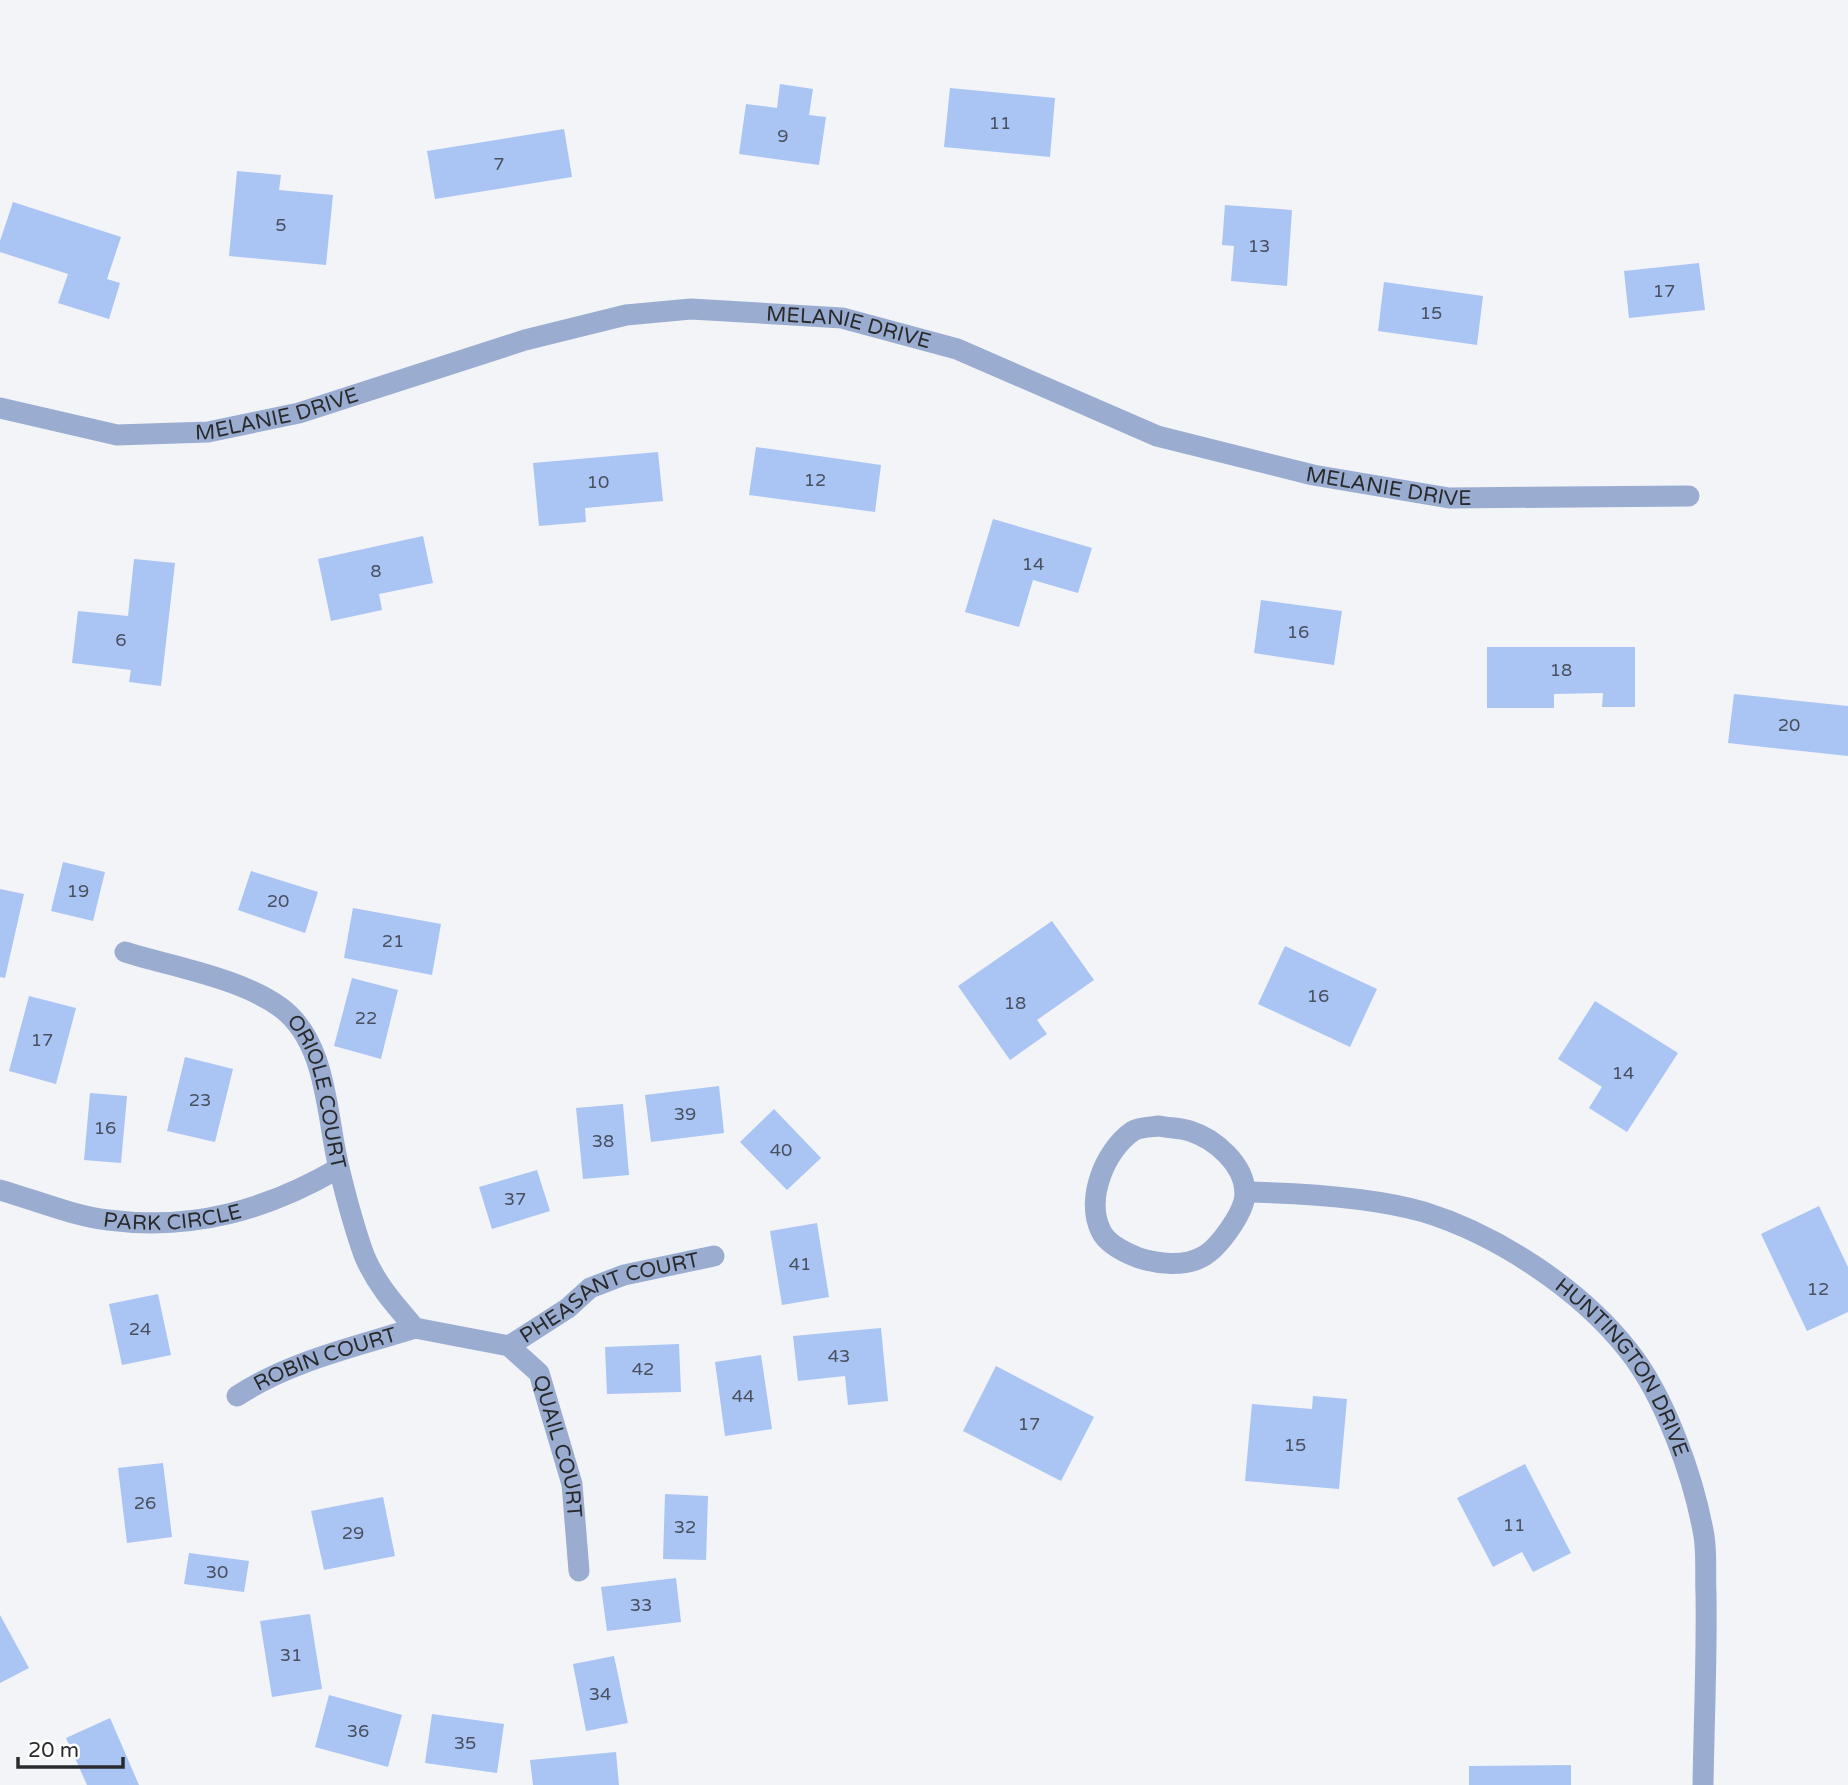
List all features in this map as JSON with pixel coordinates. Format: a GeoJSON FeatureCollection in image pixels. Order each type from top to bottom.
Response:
{"type":"FeatureCollection","features":[{"type":"Feature","properties":{"kind":"street","name":"MELANIE DRIVE"},"geometry":{"type":"LineString","coordinates":[[0,408],[117,435],[208,432],[299,413],[525,340],[626,315],[691,309],[842,318],[957,349],[1157,436],[1313,475],[1448,498],[1689,496]]}},
{"type":"Feature","properties":{"kind":"street","name":"ORIOLE COURT"},"geometry":{"type":"LineString","coordinates":[[125,952],[243,988],[281,1008],[298,1027],[318,1062],[339,1168],[364,1254],[378,1285],[415,1328]]}},
{"type":"Feature","properties":{"kind":"street"},"geometry":{"type":"LineString","coordinates":[[1158,1126],[1190,1131],[1217,1145],[1235,1164],[1245,1192],[1238,1219],[1203,1257],[1180,1263],[1156,1264],[1125,1253],[1102,1234],[1095,1216],[1105,1160],[1134,1130],[1158,1126]]}},
{"type":"Feature","properties":{"kind":"street","name":"PARK CIRCLE"},"geometry":{"type":"LineString","coordinates":[[0,1190],[107,1220],[184,1222],[264,1206],[295,1193],[339,1168]]}},
{"type":"Feature","properties":{"kind":"street","name":"HUNTINGTON DRIVE"},"geometry":{"type":"LineString","coordinates":[[1245,1192],[1308,1193],[1409,1209],[1468,1228],[1518,1256],[1592,1310],[1629,1351],[1659,1403],[1686,1467],[1704,1536],[1703,1785]]}},
{"type":"Feature","properties":{"kind":"street","name":"PHEASANT COURT"},"geometry":{"type":"LineString","coordinates":[[509,1346],[568,1308],[590,1288],[624,1275],[714,1256]]}},
{"type":"Feature","properties":{"kind":"street"},"geometry":{"type":"LineString","coordinates":[[415,1328],[509,1346]]}},
{"type":"Feature","properties":{"kind":"street","name":"ROBIN COURT"},"geometry":{"type":"LineString","coordinates":[[237,1396],[259,1381],[295,1366],[415,1328]]}},
{"type":"Feature","properties":{"kind":"street","name":"QUAIL COURT"},"geometry":{"type":"LineString","coordinates":[[509,1346],[539,1373],[572,1484],[579,1571]]}},
{"type":"Feature","properties":{"kind":"building"},"geometry":{"type":"Polygon","coordinates":[[[780,84],[813,89],[809,115],[826,117],[819,165],[739,154],[746,104],[777,108],[780,84]]]}},
{"type":"Feature","properties":{"kind":"building"},"geometry":{"type":"Polygon","coordinates":[[[950,88],[1055,98],[1050,157],[944,147],[950,88]]]}},
{"type":"Feature","properties":{"kind":"building"},"geometry":{"type":"Polygon","coordinates":[[[564,129],[572,177],[435,199],[427,151],[564,129]]]}},
{"type":"Feature","properties":{"kind":"building"},"geometry":{"type":"Polygon","coordinates":[[[237,171],[281,175],[279,190],[333,195],[326,265],[229,256],[237,171]]]}},
{"type":"Feature","properties":{"kind":"building"},"geometry":{"type":"Polygon","coordinates":[[[13,202],[121,237],[107,279],[120,283],[109,319],[58,303],[68,274],[0,252],[0,241],[13,202]]]}},
{"type":"Feature","properties":{"kind":"building"},"geometry":{"type":"Polygon","coordinates":[[[1225,205],[1292,210],[1287,286],[1231,281],[1234,246],[1222,245],[1225,205]]]}},
{"type":"Feature","properties":{"kind":"building"},"geometry":{"type":"Polygon","coordinates":[[[1699,263],[1705,310],[1629,318],[1624,271],[1699,263]]]}},
{"type":"Feature","properties":{"kind":"building"},"geometry":{"type":"Polygon","coordinates":[[[1384,282],[1483,296],[1477,345],[1378,331],[1384,282]]]}},
{"type":"Feature","properties":{"kind":"building"},"geometry":{"type":"Polygon","coordinates":[[[756,447],[881,465],[875,512],[749,495],[756,447]]]}},
{"type":"Feature","properties":{"kind":"building"},"geometry":{"type":"Polygon","coordinates":[[[658,452],[663,501],[585,508],[586,522],[539,526],[533,463],[658,452]]]}},
{"type":"Feature","properties":{"kind":"building"},"geometry":{"type":"Polygon","coordinates":[[[993,519],[1092,548],[1078,593],[1033,580],[1019,627],[965,612],[993,519]]]}},
{"type":"Feature","properties":{"kind":"building"},"geometry":{"type":"Polygon","coordinates":[[[423,536],[433,583],[379,594],[382,610],[331,621],[318,559],[423,536]]]}},
{"type":"Feature","properties":{"kind":"building"},"geometry":{"type":"Polygon","coordinates":[[[134,559],[175,563],[161,686],[129,682],[131,670],[72,663],[78,611],[128,616],[134,559]]]}},
{"type":"Feature","properties":{"kind":"building"},"geometry":{"type":"Polygon","coordinates":[[[1261,600],[1342,611],[1334,665],[1254,653],[1261,600]]]}},
{"type":"Feature","properties":{"kind":"building"},"geometry":{"type":"Polygon","coordinates":[[[1487,647],[1635,647],[1635,707],[1602,707],[1603,693],[1554,694],[1554,708],[1487,708],[1487,647]]]}},
{"type":"Feature","properties":{"kind":"building"},"geometry":{"type":"Polygon","coordinates":[[[1734,694],[1848,706],[1848,756],[1728,743],[1734,694]]]}},
{"type":"Feature","properties":{"kind":"building"},"geometry":{"type":"Polygon","coordinates":[[[63,862],[105,872],[93,921],[51,911],[63,862]]]}},
{"type":"Feature","properties":{"kind":"building"},"geometry":{"type":"Polygon","coordinates":[[[251,871],[318,892],[305,933],[238,910],[251,871]]]}},
{"type":"Feature","properties":{"kind":"building"},"geometry":{"type":"Polygon","coordinates":[[[0,889],[24,894],[5,978],[0,977],[0,889]]]}},
{"type":"Feature","properties":{"kind":"building"},"geometry":{"type":"Polygon","coordinates":[[[353,908],[441,924],[432,975],[344,958],[353,908]]]}},
{"type":"Feature","properties":{"kind":"building"},"geometry":{"type":"Polygon","coordinates":[[[1052,921],[1094,980],[1037,1020],[1047,1034],[1010,1060],[958,986],[1052,921]]]}},
{"type":"Feature","properties":{"kind":"building"},"geometry":{"type":"Polygon","coordinates":[[[1285,946],[1377,989],[1350,1047],[1258,1004],[1285,946]]]}},
{"type":"Feature","properties":{"kind":"building"},"geometry":{"type":"Polygon","coordinates":[[[352,978],[398,990],[381,1059],[334,1046],[352,978]]]}},
{"type":"Feature","properties":{"kind":"building"},"geometry":{"type":"Polygon","coordinates":[[[29,996],[76,1008],[56,1084],[9,1071],[29,996]]]}},
{"type":"Feature","properties":{"kind":"building"},"geometry":{"type":"Polygon","coordinates":[[[1595,1001],[1678,1053],[1627,1132],[1589,1108],[1602,1087],[1558,1059],[1595,1001]]]}},
{"type":"Feature","properties":{"kind":"building"},"geometry":{"type":"Polygon","coordinates":[[[185,1057],[233,1069],[215,1142],[167,1131],[185,1057]]]}},
{"type":"Feature","properties":{"kind":"building"},"geometry":{"type":"Polygon","coordinates":[[[719,1086],[724,1133],[651,1142],[645,1095],[719,1086]]]}},
{"type":"Feature","properties":{"kind":"building"},"geometry":{"type":"Polygon","coordinates":[[[90,1093],[127,1096],[121,1163],[84,1160],[90,1093]]]}},
{"type":"Feature","properties":{"kind":"building"},"geometry":{"type":"Polygon","coordinates":[[[623,1104],[629,1175],[583,1179],[576,1108],[623,1104]]]}},
{"type":"Feature","properties":{"kind":"building"},"geometry":{"type":"Polygon","coordinates":[[[774,1109],[821,1158],[787,1190],[740,1142],[774,1109]]]}},
{"type":"Feature","properties":{"kind":"building"},"geometry":{"type":"Polygon","coordinates":[[[537,1170],[550,1211],[492,1229],[479,1187],[537,1170]]]}},
{"type":"Feature","properties":{"kind":"building"},"geometry":{"type":"Polygon","coordinates":[[[1819,1206],[1848,1267],[1848,1312],[1807,1331],[1761,1234],[1819,1206]]]}},
{"type":"Feature","properties":{"kind":"building"},"geometry":{"type":"Polygon","coordinates":[[[817,1223],[829,1297],[782,1305],[770,1231],[817,1223]]]}},
{"type":"Feature","properties":{"kind":"building"},"geometry":{"type":"Polygon","coordinates":[[[158,1294],[171,1355],[122,1365],[109,1304],[158,1294]]]}},
{"type":"Feature","properties":{"kind":"building"},"geometry":{"type":"Polygon","coordinates":[[[881,1328],[888,1401],[848,1405],[845,1376],[798,1381],[793,1336],[881,1328]]]}},
{"type":"Feature","properties":{"kind":"building"},"geometry":{"type":"Polygon","coordinates":[[[679,1344],[681,1392],[607,1394],[605,1347],[679,1344]]]}},
{"type":"Feature","properties":{"kind":"building"},"geometry":{"type":"Polygon","coordinates":[[[761,1355],[772,1429],[725,1436],[715,1362],[761,1355]]]}},
{"type":"Feature","properties":{"kind":"building"},"geometry":{"type":"Polygon","coordinates":[[[996,1366],[1094,1417],[1061,1481],[963,1431],[996,1366]]]}},
{"type":"Feature","properties":{"kind":"building"},"geometry":{"type":"Polygon","coordinates":[[[1313,1396],[1347,1399],[1339,1489],[1245,1481],[1252,1404],[1312,1409],[1313,1396]]]}},
{"type":"Feature","properties":{"kind":"building"},"geometry":{"type":"Polygon","coordinates":[[[163,1463],[172,1537],[127,1543],[118,1468],[163,1463]]]}},
{"type":"Feature","properties":{"kind":"building"},"geometry":{"type":"Polygon","coordinates":[[[1525,1464],[1571,1553],[1533,1572],[1522,1552],[1493,1567],[1457,1498],[1525,1464]]]}},
{"type":"Feature","properties":{"kind":"building"},"geometry":{"type":"Polygon","coordinates":[[[665,1494],[708,1496],[706,1560],[663,1559],[665,1494]]]}},
{"type":"Feature","properties":{"kind":"building"},"geometry":{"type":"Polygon","coordinates":[[[383,1497],[395,1556],[324,1570],[311,1511],[383,1497]]]}},
{"type":"Feature","properties":{"kind":"building"},"geometry":{"type":"Polygon","coordinates":[[[189,1553],[249,1561],[244,1592],[184,1584],[189,1553]]]}},
{"type":"Feature","properties":{"kind":"building"},"geometry":{"type":"Polygon","coordinates":[[[676,1578],[681,1622],[607,1631],[601,1587],[676,1578]]]}},
{"type":"Feature","properties":{"kind":"building"},"geometry":{"type":"Polygon","coordinates":[[[310,1614],[322,1689],[272,1697],[260,1621],[310,1614]]]}},
{"type":"Feature","properties":{"kind":"building"},"geometry":{"type":"Polygon","coordinates":[[[0,1615],[29,1668],[0,1683],[0,1615]]]}},
{"type":"Feature","properties":{"kind":"building"},"geometry":{"type":"Polygon","coordinates":[[[614,1656],[628,1723],[586,1731],[573,1664],[614,1656]]]}},
{"type":"Feature","properties":{"kind":"building"},"geometry":{"type":"Polygon","coordinates":[[[329,1695],[402,1715],[388,1767],[315,1747],[329,1695]]]}},
{"type":"Feature","properties":{"kind":"building"},"geometry":{"type":"Polygon","coordinates":[[[432,1714],[504,1724],[497,1773],[425,1763],[432,1714]]]}},
{"type":"Feature","properties":{"kind":"building"},"geometry":{"type":"Polygon","coordinates":[[[110,1718],[139,1785],[87,1785],[66,1738],[110,1718]]]}},
{"type":"Feature","properties":{"kind":"building"},"geometry":{"type":"Polygon","coordinates":[[[616,1752],[619,1785],[533,1785],[530,1760],[616,1752]]]}},
{"type":"Feature","properties":{"kind":"building"},"geometry":{"type":"Polygon","coordinates":[[[1571,1765],[1571,1785],[1469,1785],[1469,1766],[1571,1765]]]}}]}
